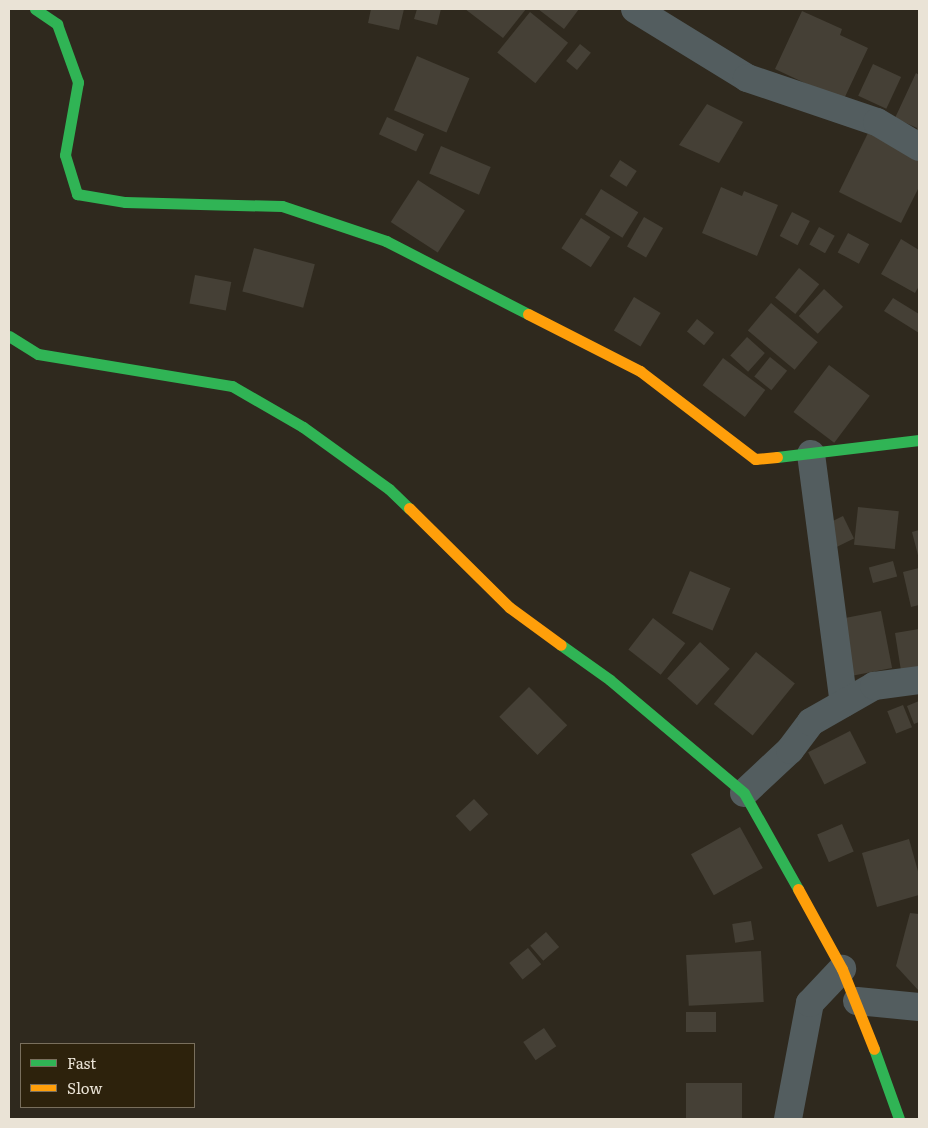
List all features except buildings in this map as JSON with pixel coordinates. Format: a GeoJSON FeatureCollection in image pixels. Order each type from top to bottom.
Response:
{"type":"FeatureCollection","features":[{"type":"Feature","properties":{"kind":"street"},"geometry":{"type":"LineString","coordinates":[[35,9],[57,24],[78,82],[65,155],[76,194],[125,202],[282,206],[386,241],[640,371],[756,459],[919,440]]}},
{"type":"Feature","properties":{"kind":"street"},"geometry":{"type":"LineString","coordinates":[[634,9],[747,78],[877,122],[919,147]]}},
{"type":"Feature","properties":{"kind":"street"},"geometry":{"type":"LineString","coordinates":[[9,336],[38,354],[232,386],[303,427],[389,489],[509,608],[610,680],[744,793],[842,969],[857,1002],[899,1119]]}},
{"type":"Feature","properties":{"kind":"street"},"geometry":{"type":"LineString","coordinates":[[811,454],[844,703]]}},
{"type":"Feature","properties":{"kind":"street"},"geometry":{"type":"LineString","coordinates":[[744,793],[790,750],[811,722],[874,686],[919,680]]}},
{"type":"Feature","properties":{"kind":"street"},"geometry":{"type":"LineString","coordinates":[[788,1119],[810,1003],[842,969]]}},
{"type":"Feature","properties":{"kind":"street"},"geometry":{"type":"LineString","coordinates":[[857,1002],[919,1007]]}},
{"type":"Feature","properties":{"kind":"traffic: fast"},"geometry":{"type":"LineString","coordinates":[[35,9],[57,24],[78,82],[65,155],[77,194],[125,202],[282,206],[386,241],[528,314]]}},
{"type":"Feature","properties":{"kind":"traffic: fast"},"geometry":{"type":"LineString","coordinates":[[9,336],[38,354],[232,386],[303,427],[389,489],[409,508]]}},
{"type":"Feature","properties":{"kind":"traffic: fast"},"geometry":{"type":"LineString","coordinates":[[777,457],[919,440]]}},
{"type":"Feature","properties":{"kind":"traffic: fast"},"geometry":{"type":"LineString","coordinates":[[561,645],[610,680],[744,793],[798,889]]}},
{"type":"Feature","properties":{"kind":"traffic: fast"},"geometry":{"type":"LineString","coordinates":[[874,1049],[899,1119]]}},
{"type":"Feature","properties":{"kind":"traffic: slow"},"geometry":{"type":"LineString","coordinates":[[528,314],[640,371],[755,459],[777,457]]}},
{"type":"Feature","properties":{"kind":"traffic: slow"},"geometry":{"type":"LineString","coordinates":[[409,508],[509,607],[561,645]]}},
{"type":"Feature","properties":{"kind":"traffic: slow"},"geometry":{"type":"LineString","coordinates":[[798,889],[842,969],[874,1049]]}}]}
